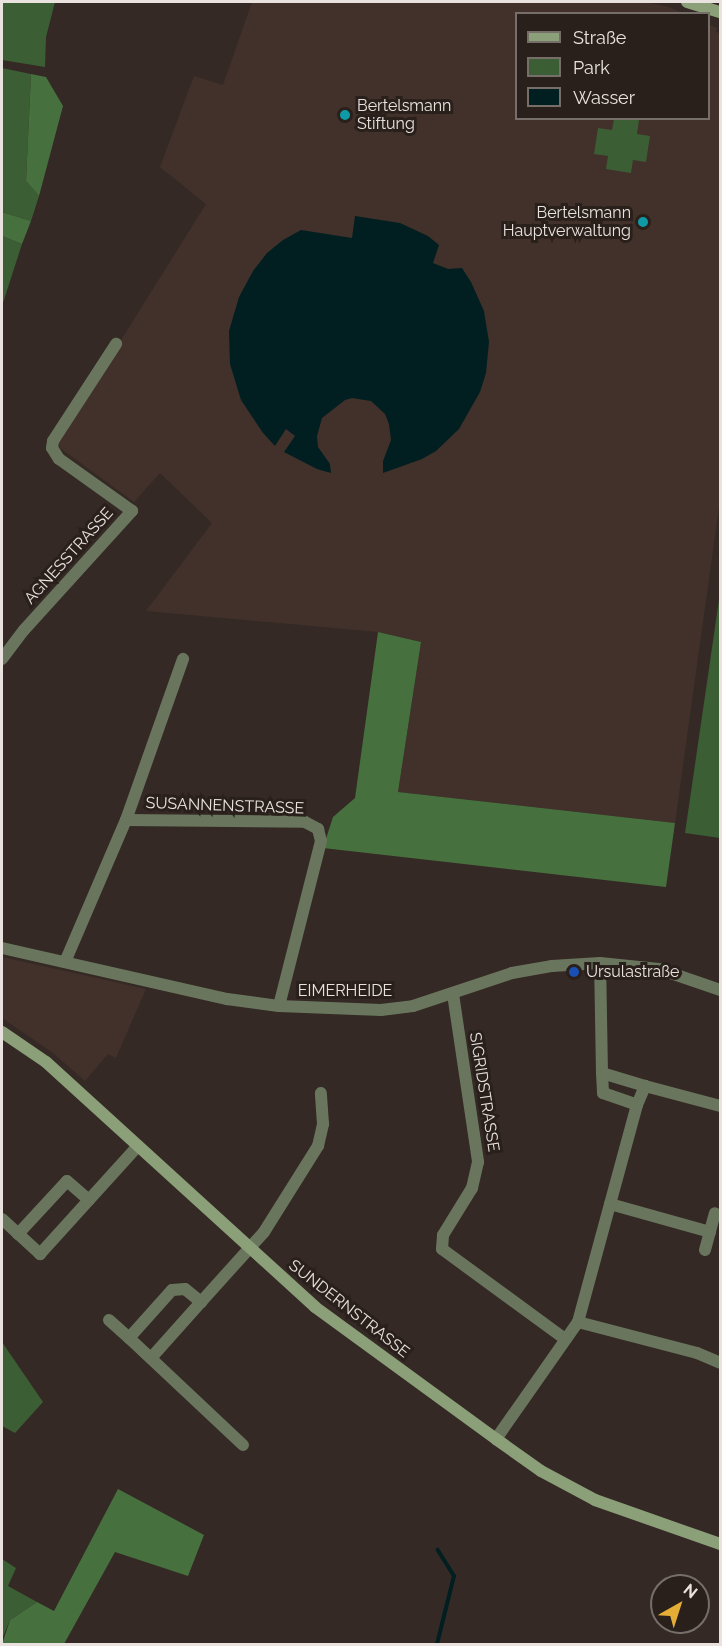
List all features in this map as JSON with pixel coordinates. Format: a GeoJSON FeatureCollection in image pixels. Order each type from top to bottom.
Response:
{"type":"FeatureCollection","features":[{"type":"Feature","properties":{"kind":"street"},"geometry":{"type":"LineString","coordinates":[[687,2],[720,12]]}},
{"type":"Feature","properties":{"kind":"street","name":"AGNESSTRASSE"},"geometry":{"type":"LineString","coordinates":[[2,659],[24,630],[132,511],[59,459],[52,448],[53,441],[116,344]]}},
{"type":"Feature","properties":{"kind":"street","name":"SUSANNENSTRASSE"},"geometry":{"type":"LineString","coordinates":[[65,962],[126,820],[183,660]]}},
{"type":"Feature","properties":{"kind":"street","name":"SUSANNENSTRASSE"},"geometry":{"type":"LineString","coordinates":[[126,820],[305,822],[318,829],[321,841],[279,1006]]}},
{"type":"Feature","properties":{"kind":"street","name":"EIMERHEIDE"},"geometry":{"type":"LineString","coordinates":[[2,948],[227,999],[279,1006],[381,1010],[413,1006],[512,974],[552,966],[600,963],[659,969],[704,982],[720,990]]}},
{"type":"Feature","properties":{"kind":"street"},"geometry":{"type":"LineString","coordinates":[[600,963],[603,1093],[637,1105]]}},
{"type":"Feature","properties":{"kind":"street","name":"SIGRIDSTRASSE"},"geometry":{"type":"LineString","coordinates":[[453,994],[478,1162],[472,1188],[443,1235],[442,1249],[565,1340]]}},
{"type":"Feature","properties":{"kind":"street","name":"SUNDERNSTRASSE"},"geometry":{"type":"LineString","coordinates":[[2,1032],[46,1062],[315,1307],[496,1439],[541,1471],[595,1500],[720,1544]]}},
{"type":"Feature","properties":{"kind":"street"},"geometry":{"type":"LineString","coordinates":[[602,1073],[720,1106]]}},
{"type":"Feature","properties":{"kind":"street"},"geometry":{"type":"LineString","coordinates":[[496,1439],[578,1322],[637,1105],[645,1086]]}},
{"type":"Feature","properties":{"kind":"street"},"geometry":{"type":"LineString","coordinates":[[151,1358],[264,1232],[318,1146],[323,1124],[321,1093]]}},
{"type":"Feature","properties":{"kind":"street"},"geometry":{"type":"LineString","coordinates":[[2,1219],[40,1254],[138,1146]]}},
{"type":"Feature","properties":{"kind":"street"},"geometry":{"type":"LineString","coordinates":[[18,1234],[67,1181],[89,1200]]}},
{"type":"Feature","properties":{"kind":"street"},"geometry":{"type":"LineString","coordinates":[[610,1204],[710,1232]]}},
{"type":"Feature","properties":{"kind":"street"},"geometry":{"type":"LineString","coordinates":[[705,1250],[715,1213]]}},
{"type":"Feature","properties":{"kind":"street"},"geometry":{"type":"LineString","coordinates":[[129,1338],[172,1290],[185,1289],[201,1302]]}},
{"type":"Feature","properties":{"kind":"street"},"geometry":{"type":"LineString","coordinates":[[109,1320],[243,1445]]}},
{"type":"Feature","properties":{"kind":"street"},"geometry":{"type":"LineString","coordinates":[[578,1322],[698,1353],[720,1363]]}},
{"type":"Feature","properties":{"kind":"shaded area"},"geometry":{"type":"Polygon","coordinates":[[[252,2],[646,2],[680,12],[515,12],[515,120],[710,120],[710,25],[717,28],[716,32],[720,33],[720,500],[675,823],[398,792],[421,642],[378,632],[146,611],[212,523],[160,473],[134,502],[60,448],[58,441],[206,204],[160,167],[194,76],[223,85],[252,2]]]}},
{"type":"Feature","properties":{"kind":"shaded area"},"geometry":{"type":"Polygon","coordinates":[[[2,957],[146,989],[116,1058],[108,1054],[85,1081],[53,1053],[2,1018],[2,957]]]}},
{"type":"Feature","properties":{"kind":"green space"},"geometry":{"type":"Polygon","coordinates":[[[2,2],[55,2],[46,37],[45,67],[2,60],[2,2]]]}},
{"type":"Feature","properties":{"kind":"green space"},"geometry":{"type":"Polygon","coordinates":[[[2,68],[31,74],[26,181],[39,196],[31,221],[2,212],[2,68]]]}},
{"type":"Feature","properties":{"kind":"green space"},"geometry":{"type":"Polygon","coordinates":[[[31,74],[46,77],[63,106],[39,196],[26,181],[31,74]]]}},
{"type":"Feature","properties":{"kind":"green space"},"geometry":{"type":"Polygon","coordinates":[[[614,120],[639,120],[637,134],[650,136],[646,162],[633,160],[631,173],[606,169],[608,156],[594,154],[598,128],[612,130],[614,120]]]}},
{"type":"Feature","properties":{"kind":"green space"},"geometry":{"type":"Polygon","coordinates":[[[2,212],[31,221],[22,244],[2,236],[2,212]]]}},
{"type":"Feature","properties":{"kind":"green space"},"geometry":{"type":"Polygon","coordinates":[[[2,236],[22,244],[2,306],[2,236]]]}},
{"type":"Feature","properties":{"kind":"green space"},"geometry":{"type":"Polygon","coordinates":[[[720,593],[720,838],[685,833],[720,593]]]}},
{"type":"Feature","properties":{"kind":"green space"},"geometry":{"type":"Polygon","coordinates":[[[378,632],[421,642],[398,792],[675,823],[666,887],[323,848],[333,817],[355,798],[378,632]]]}},
{"type":"Feature","properties":{"kind":"green space"},"geometry":{"type":"Polygon","coordinates":[[[2,1342],[43,1402],[15,1433],[2,1426],[2,1342]]]}},
{"type":"Feature","properties":{"kind":"green space"},"geometry":{"type":"Polygon","coordinates":[[[118,1489],[204,1535],[188,1576],[115,1552],[64,1644],[2,1644],[10,1620],[37,1602],[54,1611],[118,1489]]]}},
{"type":"Feature","properties":{"kind":"green space"},"geometry":{"type":"Polygon","coordinates":[[[2,1559],[16,1568],[8,1586],[37,1602],[10,1620],[2,1639],[2,1559]]]}},
{"type":"Feature","properties":{"kind":"water"},"geometry":{"type":"Polygon","coordinates":[[[355,216],[400,223],[428,236],[439,245],[433,263],[448,269],[462,268],[484,311],[489,342],[486,373],[480,392],[459,429],[436,451],[422,459],[383,473],[383,461],[391,440],[389,424],[385,414],[371,401],[352,398],[345,400],[322,418],[317,436],[318,447],[330,464],[331,473],[317,469],[284,452],[295,436],[286,429],[275,446],[263,433],[241,400],[230,364],[229,331],[239,297],[253,271],[267,253],[283,240],[301,230],[352,238],[355,216]]]}},
{"type":"Feature","properties":{"kind":"waterway"},"geometry":{"type":"LineString","coordinates":[[437,1644],[454,1576],[438,1550]]}},
{"type":"Feature","properties":{"kind":"place","name":"Bertelsmann Stiftung"},"geometry":{"type":"Point","coordinates":[345,115]}},
{"type":"Feature","properties":{"kind":"place","name":"Bertelsmann Hauptverwaltung"},"geometry":{"type":"Point","coordinates":[643,222]}},
{"type":"Feature","properties":{"kind":"place","name":"Ursulastraße"},"geometry":{"type":"Point","coordinates":[574,972]}}]}
